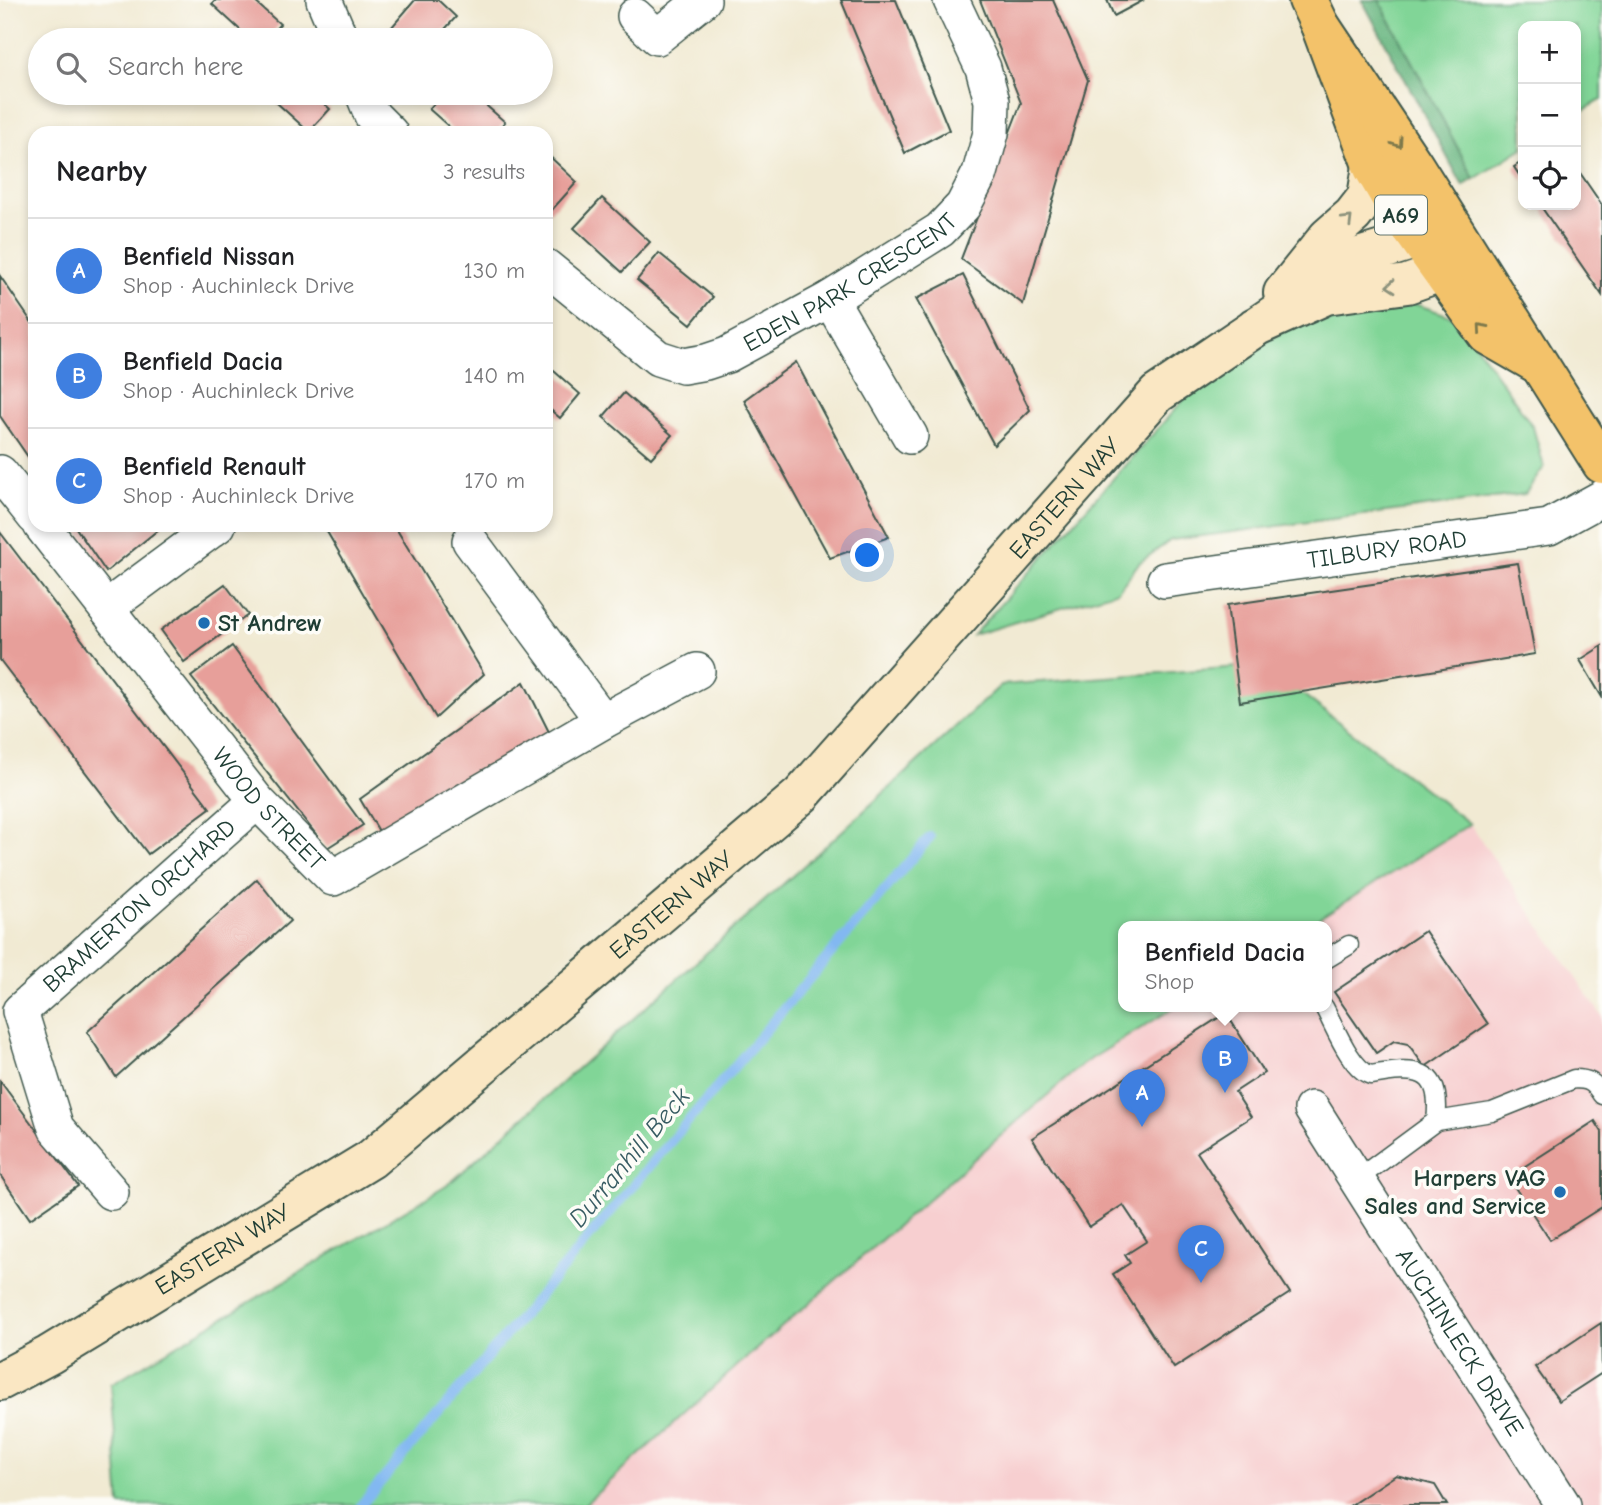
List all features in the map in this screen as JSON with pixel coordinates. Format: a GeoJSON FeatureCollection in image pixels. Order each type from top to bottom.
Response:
{"type":"FeatureCollection","features":[{"type":"Feature","properties":{"kind":"main road","name":"A69"},"geometry":{"type":"LineString","coordinates":[[1314,12],[1372,166],[1397,209],[1487,335],[1538,365]]}},
{"type":"Feature","properties":{"kind":"main road","name":"A69"},"geometry":{"type":"LineString","coordinates":[[1314,12],[1602,464]]}},
{"type":"Feature","properties":{"kind":"street"},"geometry":{"type":"LineString","coordinates":[[324,0],[336,28]]}},
{"type":"Feature","properties":{"kind":"street"},"geometry":{"type":"LineString","coordinates":[[635,16],[657,37],[703,0]]}},
{"type":"Feature","properties":{"kind":"street","name":"EDEN PARK CRESCENT"},"geometry":{"type":"LineString","coordinates":[[553,273],[657,358],[683,366],[727,355],[830,299],[940,230],[963,206],[980,173],[991,133],[992,102],[984,68],[951,0]]}},
{"type":"Feature","properties":{"kind":"street"},"geometry":{"type":"LineString","coordinates":[[368,105],[372,115],[383,126]]}},
{"type":"Feature","properties":{"kind":"street","name":"EASTERN WAY"},"geometry":{"type":"LineString","coordinates":[[1255,327],[1328,237],[1353,215],[1367,197],[1372,166]]}},
{"type":"Feature","properties":{"kind":"street"},"geometry":{"type":"LineString","coordinates":[[1441,272],[1456,234]]}},
{"type":"Feature","properties":{"kind":"street","name":"EASTERN WAY"},"geometry":{"type":"LineString","coordinates":[[0,1381],[49,1355],[371,1159],[802,795],[1157,394],[1359,257],[1418,239],[1456,234]]}},
{"type":"Feature","properties":{"kind":"street","name":"EASTERN WAY"},"geometry":{"type":"LineString","coordinates":[[1255,327],[1326,295],[1407,284],[1441,272]]}},
{"type":"Feature","properties":{"kind":"street"},"geometry":{"type":"LineString","coordinates":[[830,299],[910,436]]}},
{"type":"Feature","properties":{"kind":"street"},"geometry":{"type":"LineString","coordinates":[[0,472],[28,508]]}},
{"type":"Feature","properties":{"kind":"street","name":"TILBURY ROAD"},"geometry":{"type":"LineString","coordinates":[[1165,580],[1549,527],[1602,498]]}},
{"type":"Feature","properties":{"kind":"street","name":"WOOD STREET"},"geometry":{"type":"LineString","coordinates":[[46,532],[257,801],[333,878],[603,721],[697,671]]}},
{"type":"Feature","properties":{"kind":"street"},"geometry":{"type":"LineString","coordinates":[[106,608],[209,532]]}},
{"type":"Feature","properties":{"kind":"street"},"geometry":{"type":"LineString","coordinates":[[470,541],[603,721]]}},
{"type":"Feature","properties":{"kind":"street","name":"BRAMERTON ORCHARD"},"geometry":{"type":"LineString","coordinates":[[111,1192],[56,1128],[10,1002],[257,801]]}},
{"type":"Feature","properties":{"kind":"street","name":"AUCHINLECK DRIVE"},"geometry":{"type":"LineString","coordinates":[[1312,1109],[1563,1505]]}},
{"type":"Feature","properties":{"kind":"lane"},"geometry":{"type":"LineString","coordinates":[[1332,955],[1349,944]]}},
{"type":"Feature","properties":{"kind":"lane"},"geometry":{"type":"LineString","coordinates":[[1327,1012],[1357,1067],[1364,1073],[1371,1075],[1412,1070],[1426,1076],[1435,1091],[1438,1107],[1436,1121]]}},
{"type":"Feature","properties":{"kind":"lane"},"geometry":{"type":"LineString","coordinates":[[1356,1180],[1436,1121],[1492,1112],[1574,1079],[1587,1079],[1595,1083],[1602,1095]]}},
{"type":"Feature","properties":{"kind":"shaded area"},"geometry":{"type":"Polygon","coordinates":[[[1470,824],[1602,1016],[1602,1505],[584,1505],[737,1366],[1083,1064],[1167,1012],[1332,1012],[1332,921],[1315,921],[1470,824]]]}},
{"type":"Feature","properties":{"kind":"green space"},"geometry":{"type":"Polygon","coordinates":[[[1362,0],[1379,0],[1474,179],[1463,186],[1362,0]]]}},
{"type":"Feature","properties":{"kind":"green space"},"geometry":{"type":"Polygon","coordinates":[[[1379,0],[1602,0],[1602,99],[1581,112],[1581,21],[1518,21],[1518,151],[1474,179],[1379,0]]]}},
{"type":"Feature","properties":{"kind":"green space"},"geometry":{"type":"Polygon","coordinates":[[[1409,302],[1457,318],[1533,427],[1544,467],[1525,494],[1171,540],[1139,563],[1118,591],[973,635],[1187,396],[1262,344],[1322,308],[1409,302]]]}},
{"type":"Feature","properties":{"kind":"green space"},"geometry":{"type":"Polygon","coordinates":[[[1265,665],[1470,824],[1315,921],[1118,921],[1118,1012],[1167,1012],[1083,1064],[737,1366],[584,1505],[120,1505],[111,1384],[448,1185],[1001,685],[1265,665]]]}},
{"type":"Feature","properties":{"kind":"building"},"geometry":{"type":"Polygon","coordinates":[[[216,0],[253,0],[280,24],[276,28],[238,28],[212,4],[216,0]]]}},
{"type":"Feature","properties":{"kind":"building"},"geometry":{"type":"Polygon","coordinates":[[[415,0],[438,0],[456,17],[446,28],[391,28],[415,0]]]}},
{"type":"Feature","properties":{"kind":"building"},"geometry":{"type":"Polygon","coordinates":[[[841,0],[896,0],[949,130],[905,153],[841,0]]]}},
{"type":"Feature","properties":{"kind":"building"},"geometry":{"type":"Polygon","coordinates":[[[980,0],[1053,0],[1088,80],[1023,304],[961,259],[1021,103],[980,0]]]}},
{"type":"Feature","properties":{"kind":"building"},"geometry":{"type":"Polygon","coordinates":[[[1107,0],[1144,0],[1114,16],[1107,0]]]}},
{"type":"Feature","properties":{"kind":"building"},"geometry":{"type":"Polygon","coordinates":[[[279,105],[326,105],[330,109],[314,126],[302,126],[279,105]]]}},
{"type":"Feature","properties":{"kind":"building"},"geometry":{"type":"Polygon","coordinates":[[[433,105],[486,105],[505,122],[501,126],[448,126],[429,109],[433,105]]]}},
{"type":"Feature","properties":{"kind":"building"},"geometry":{"type":"Polygon","coordinates":[[[553,160],[577,182],[553,209],[553,160]]]}},
{"type":"Feature","properties":{"kind":"building"},"geometry":{"type":"Polygon","coordinates":[[[1581,174],[1602,205],[1602,295],[1543,210],[1581,210],[1581,174]]]}},
{"type":"Feature","properties":{"kind":"building"},"geometry":{"type":"Polygon","coordinates":[[[602,198],[650,242],[622,272],[574,228],[602,198]]]}},
{"type":"Feature","properties":{"kind":"building"},"geometry":{"type":"Polygon","coordinates":[[[659,253],[713,297],[691,324],[637,280],[659,253]]]}},
{"type":"Feature","properties":{"kind":"building"},"geometry":{"type":"Polygon","coordinates":[[[963,275],[1030,410],[994,445],[916,299],[963,275]]]}},
{"type":"Feature","properties":{"kind":"building"},"geometry":{"type":"Polygon","coordinates":[[[0,276],[28,317],[28,457],[0,416],[0,276]]]}},
{"type":"Feature","properties":{"kind":"building"},"geometry":{"type":"Polygon","coordinates":[[[796,362],[889,537],[830,558],[744,400],[796,362]]]}},
{"type":"Feature","properties":{"kind":"building"},"geometry":{"type":"Polygon","coordinates":[[[553,370],[580,394],[560,418],[553,412],[553,370]]]}},
{"type":"Feature","properties":{"kind":"building"},"geometry":{"type":"Polygon","coordinates":[[[624,393],[672,435],[651,458],[603,417],[624,393]]]}},
{"type":"Feature","properties":{"kind":"building"},"geometry":{"type":"Polygon","coordinates":[[[0,532],[210,808],[148,854],[0,660],[0,532]]]}},
{"type":"Feature","properties":{"kind":"building"},"geometry":{"type":"Polygon","coordinates":[[[79,532],[155,532],[106,572],[79,532]]]}},
{"type":"Feature","properties":{"kind":"building"},"geometry":{"type":"Polygon","coordinates":[[[327,532],[398,532],[484,674],[436,718],[327,532]]]}},
{"type":"Feature","properties":{"kind":"building"},"geometry":{"type":"Polygon","coordinates":[[[1518,563],[1535,654],[1240,702],[1227,605],[1518,563]]]}},
{"type":"Feature","properties":{"kind":"building","name":"St Andrew"},"geometry":{"type":"Polygon","coordinates":[[[225,584],[248,615],[184,662],[161,630],[225,584]]]}},
{"type":"Feature","properties":{"kind":"building"},"geometry":{"type":"Polygon","coordinates":[[[232,646],[363,825],[327,848],[191,677],[232,646]]]}},
{"type":"Feature","properties":{"kind":"building"},"geometry":{"type":"Polygon","coordinates":[[[1602,646],[1602,697],[1580,660],[1602,646]]]}},
{"type":"Feature","properties":{"kind":"building"},"geometry":{"type":"Polygon","coordinates":[[[524,682],[550,734],[383,838],[360,799],[524,682]]]}},
{"type":"Feature","properties":{"kind":"building"},"geometry":{"type":"Polygon","coordinates":[[[257,879],[290,921],[116,1077],[87,1032],[257,879]]]}},
{"type":"Feature","properties":{"kind":"building"},"geometry":{"type":"Polygon","coordinates":[[[1425,931],[1488,1024],[1425,1067],[1408,1044],[1394,1041],[1376,1053],[1334,992],[1425,931]]]}},
{"type":"Feature","properties":{"kind":"building"},"geometry":{"type":"Polygon","coordinates":[[[1226,1013],[1264,1073],[1235,1092],[1251,1117],[1197,1152],[1290,1293],[1174,1368],[1113,1274],[1130,1263],[1125,1255],[1147,1241],[1123,1205],[1089,1227],[1032,1138],[1226,1013]]]}},
{"type":"Feature","properties":{"kind":"building"},"geometry":{"type":"Polygon","coordinates":[[[0,1081],[78,1186],[30,1219],[0,1175],[0,1081]]]}},
{"type":"Feature","properties":{"kind":"building","name":"Harpers VAG Sales and Service"},"geometry":{"type":"Polygon","coordinates":[[[1595,1121],[1602,1132],[1602,1207],[1550,1240],[1508,1177],[1595,1121]]]}},
{"type":"Feature","properties":{"kind":"building"},"geometry":{"type":"Polygon","coordinates":[[[1601,1323],[1602,1373],[1559,1401],[1535,1367],[1601,1323]]]}},
{"type":"Feature","properties":{"kind":"building"},"geometry":{"type":"Polygon","coordinates":[[[1396,1475],[1435,1485],[1447,1505],[1351,1505],[1396,1475]]]}},
{"type":"Feature","properties":{"kind":"waterway","name":"Durranhill Beck"},"geometry":{"type":"LineString","coordinates":[[361,1505],[930,837]]}},
{"type":"Feature","properties":{"kind":"place","name":"St Andrew"},"geometry":{"type":"Point","coordinates":[204,623]}},
{"type":"Feature","properties":{"kind":"place","name":"Benfield Dacia"},"geometry":{"type":"Point","coordinates":[1225,1093]}},
{"type":"Feature","properties":{"kind":"place","name":"Benfield Nissan"},"geometry":{"type":"Point","coordinates":[1142,1127]}},
{"type":"Feature","properties":{"kind":"place","name":"Harpers VAG Sales and Service"},"geometry":{"type":"Point","coordinates":[1560,1192]}},
{"type":"Feature","properties":{"kind":"place","name":"Benfield Renault"},"geometry":{"type":"Point","coordinates":[1201,1283]}}]}
